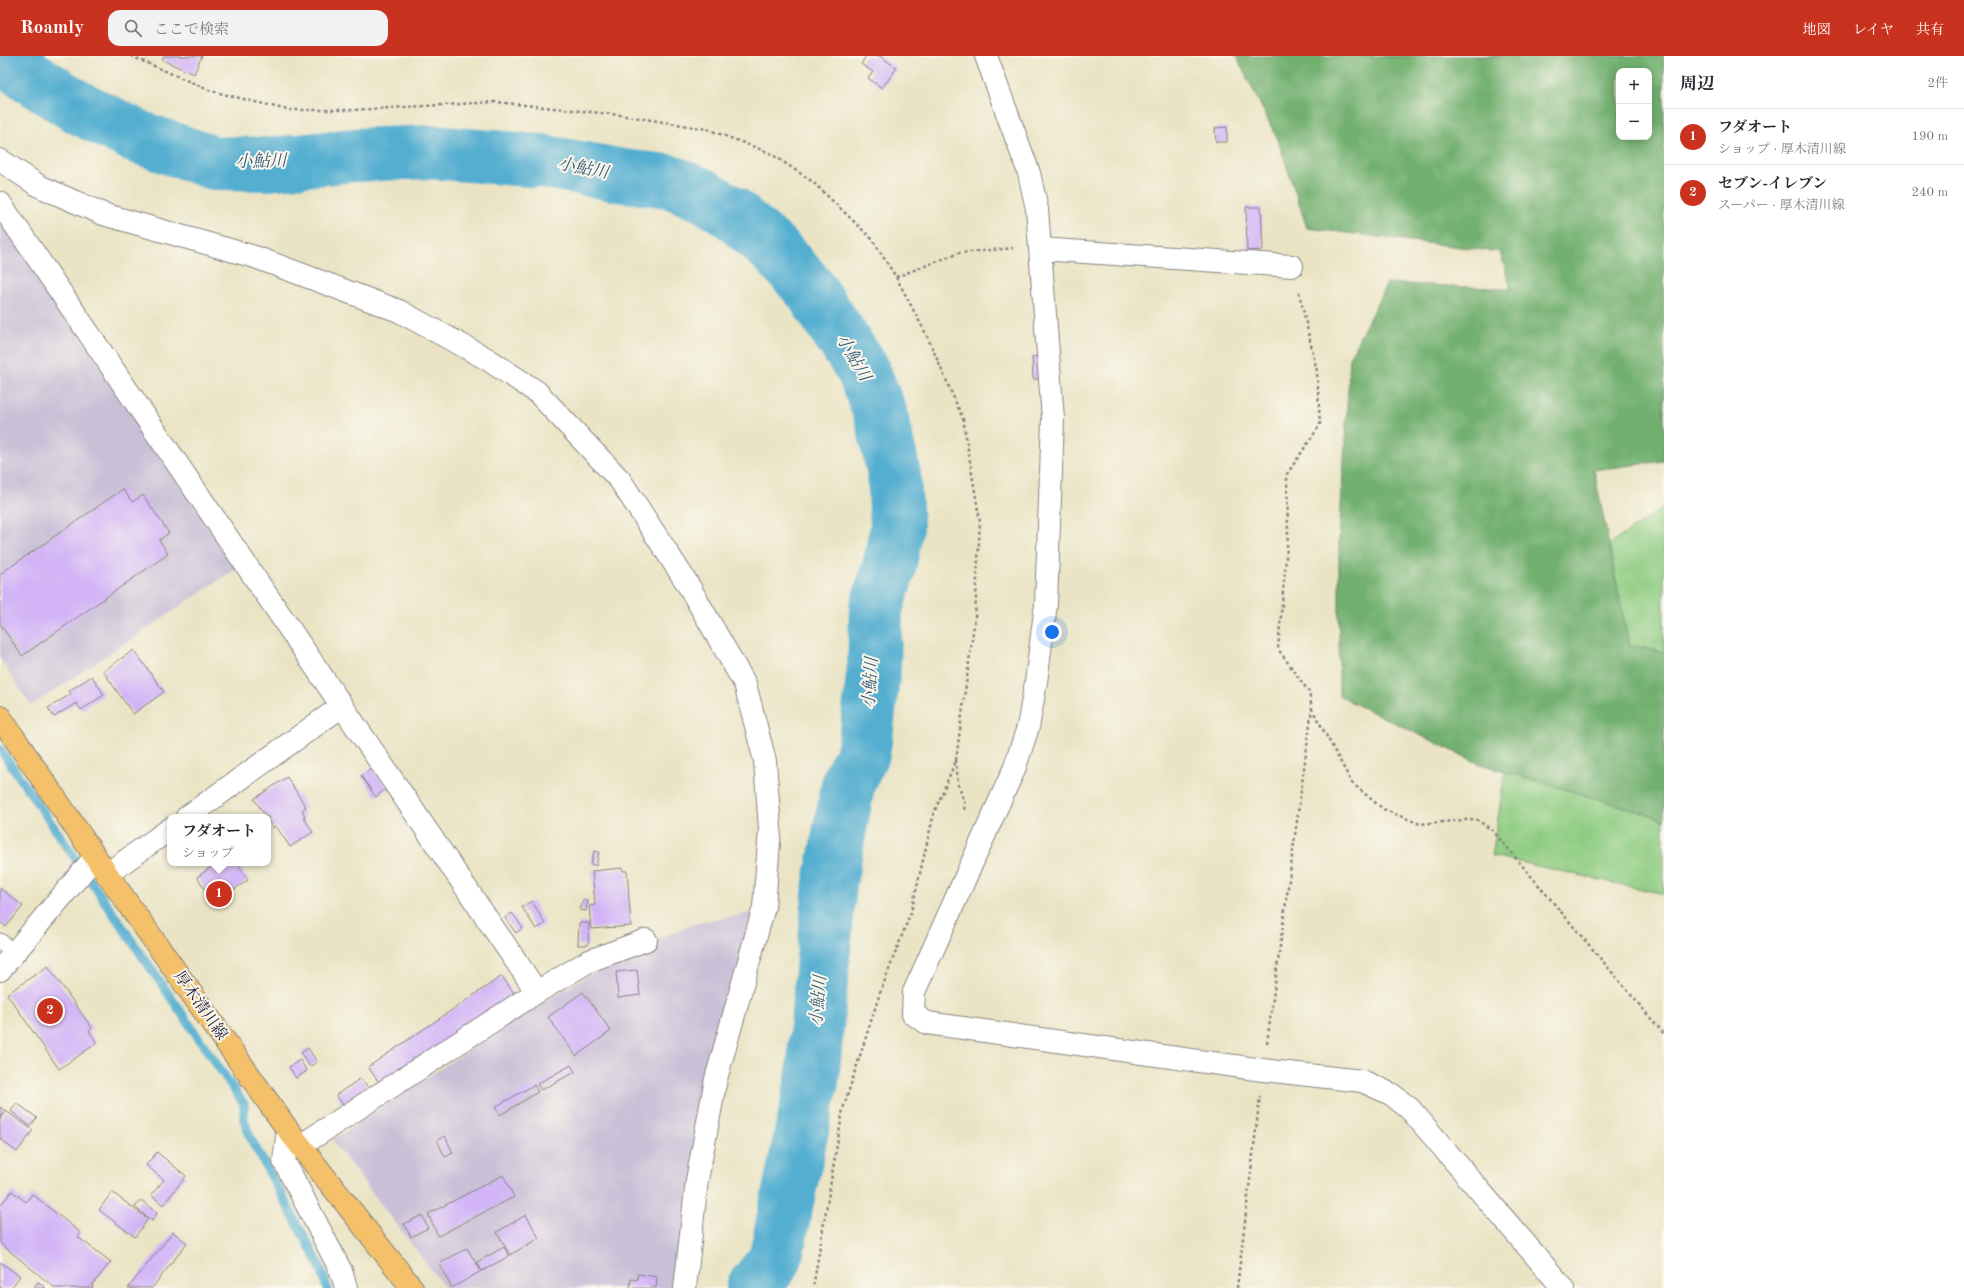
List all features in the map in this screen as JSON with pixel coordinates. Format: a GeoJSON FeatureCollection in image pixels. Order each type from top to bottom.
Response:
{"type":"FeatureCollection","features":[{"type":"Feature","properties":{"kind":"main road","name":"厚木清川線"},"geometry":{"type":"LineString","coordinates":[[0,716],[98,864],[294,1138],[412,1288]]}},
{"type":"Feature","properties":{"kind":"street"},"geometry":{"type":"LineString","coordinates":[[986,56],[1029,173],[1037,208],[1053,419],[1046,604],[1039,668],[1028,726],[1015,767],[914,992],[913,1014],[927,1023],[1263,1070],[1362,1081],[1391,1094],[1410,1109],[1562,1288]]}},
{"type":"Feature","properties":{"kind":"street"},"geometry":{"type":"LineString","coordinates":[[0,160],[39,186],[103,214],[255,257],[399,311],[487,359],[537,392],[620,480],[687,583],[745,684],[765,761],[770,829],[764,907],[716,1079],[698,1180],[685,1288]]}},
{"type":"Feature","properties":{"kind":"street"},"geometry":{"type":"LineString","coordinates":[[0,203],[537,992]]}},
{"type":"Feature","properties":{"kind":"street"},"geometry":{"type":"LineString","coordinates":[[1040,249],[1292,266]]}},
{"type":"Feature","properties":{"kind":"street"},"geometry":{"type":"LineString","coordinates":[[191,814],[342,706]]}},
{"type":"Feature","properties":{"kind":"street"},"geometry":{"type":"LineString","coordinates":[[0,970],[7,947],[76,880],[98,864],[167,830]]}},
{"type":"Feature","properties":{"kind":"street"},"geometry":{"type":"LineString","coordinates":[[346,1288],[341,1271],[284,1161],[294,1138],[589,961],[646,940]]}},
{"type":"Feature","properties":{"kind":"path"},"geometry":{"type":"LineString","coordinates":[[133,56],[211,91],[288,110],[353,110],[496,102],[620,115],[707,129],[770,154],[813,182],[872,239],[896,277],[926,336],[963,419],[980,522],[975,617],[956,760],[934,813],[911,912],[880,993],[843,1109],[814,1288]]}},
{"type":"Feature","properties":{"kind":"path"},"geometry":{"type":"LineString","coordinates":[[896,277],[959,253],[1003,248],[1040,249]]}},
{"type":"Feature","properties":{"kind":"path"},"geometry":{"type":"LineString","coordinates":[[1237,1288],[1263,1070],[1312,709],[1309,692],[1278,649],[1288,535],[1287,474],[1320,425],[1318,371],[1292,266]]}},
{"type":"Feature","properties":{"kind":"path"},"geometry":{"type":"LineString","coordinates":[[1312,709],[1352,783],[1383,809],[1420,824],[1476,819],[1493,831],[1664,1034]]}},
{"type":"Feature","properties":{"kind":"shaded area"},"geometry":{"type":"Polygon","coordinates":[[[0,217],[236,569],[31,706],[0,659],[0,217]]]}},
{"type":"Feature","properties":{"kind":"shaded area"},"geometry":{"type":"Polygon","coordinates":[[[756,912],[679,1288],[445,1288],[332,1140],[531,1009],[635,948],[697,923],[756,912]]]}},
{"type":"Feature","properties":{"kind":"green space"},"geometry":{"type":"Polygon","coordinates":[[[1236,56],[1664,56],[1664,461],[1594,470],[1629,645],[1664,652],[1664,821],[1641,812],[1480,764],[1339,696],[1339,541],[1350,357],[1387,283],[1511,289],[1500,252],[1307,228],[1278,140],[1236,56]]]}},
{"type":"Feature","properties":{"kind":"green space"},"geometry":{"type":"Polygon","coordinates":[[[1664,507],[1664,894],[1492,856],[1533,597],[1664,507]]]}},
{"type":"Feature","properties":{"kind":"building"},"geometry":{"type":"Polygon","coordinates":[[[164,56],[202,56],[194,74],[162,60],[164,56]]]}},
{"type":"Feature","properties":{"kind":"building"},"geometry":{"type":"Polygon","coordinates":[[[866,56],[880,56],[897,68],[882,88],[868,78],[873,72],[861,64],[866,56]]]}},
{"type":"Feature","properties":{"kind":"building"},"geometry":{"type":"Polygon","coordinates":[[[1227,127],[1227,142],[1216,142],[1215,128],[1227,127]]]}},
{"type":"Feature","properties":{"kind":"building"},"geometry":{"type":"Polygon","coordinates":[[[1246,207],[1261,207],[1263,250],[1247,251],[1246,207]]]}},
{"type":"Feature","properties":{"kind":"building"},"geometry":{"type":"Polygon","coordinates":[[[1040,356],[1041,379],[1033,379],[1032,357],[1040,356]]]}},
{"type":"Feature","properties":{"kind":"building"},"geometry":{"type":"Polygon","coordinates":[[[123,489],[132,502],[143,495],[169,533],[159,540],[168,554],[22,656],[0,624],[0,574],[123,489]]]}},
{"type":"Feature","properties":{"kind":"building"},"geometry":{"type":"Polygon","coordinates":[[[134,650],[164,692],[133,714],[103,671],[134,650]]]}},
{"type":"Feature","properties":{"kind":"building"},"geometry":{"type":"Polygon","coordinates":[[[92,676],[104,695],[81,710],[76,703],[54,717],[48,708],[71,694],[69,691],[92,676]]]}},
{"type":"Feature","properties":{"kind":"building"},"geometry":{"type":"Polygon","coordinates":[[[372,768],[387,788],[376,797],[361,776],[372,768]]]}},
{"type":"Feature","properties":{"kind":"building"},"geometry":{"type":"Polygon","coordinates":[[[287,777],[306,807],[302,810],[305,816],[303,817],[313,832],[290,847],[276,826],[273,828],[271,825],[271,814],[264,814],[254,799],[287,777]]]}},
{"type":"Feature","properties":{"kind":"building"},"geometry":{"type":"Polygon","coordinates":[[[594,851],[599,852],[596,866],[591,864],[594,851]]]}},
{"type":"Feature","properties":{"kind":"building"},"geometry":{"type":"Polygon","coordinates":[[[213,866],[239,866],[248,880],[214,903],[197,877],[213,866]]]}},
{"type":"Feature","properties":{"kind":"building"},"geometry":{"type":"Polygon","coordinates":[[[622,868],[623,871],[627,871],[631,926],[591,929],[589,906],[595,905],[592,871],[622,868]]]}},
{"type":"Feature","properties":{"kind":"building"},"geometry":{"type":"Polygon","coordinates":[[[0,888],[23,906],[6,927],[0,922],[0,888]]]}},
{"type":"Feature","properties":{"kind":"building"},"geometry":{"type":"Polygon","coordinates":[[[583,900],[588,901],[586,911],[580,910],[583,900]]]}},
{"type":"Feature","properties":{"kind":"building"},"geometry":{"type":"Polygon","coordinates":[[[532,901],[545,924],[536,929],[522,907],[532,901]]]}},
{"type":"Feature","properties":{"kind":"building"},"geometry":{"type":"Polygon","coordinates":[[[512,913],[523,928],[516,933],[505,918],[512,913]]]}},
{"type":"Feature","properties":{"kind":"building"},"geometry":{"type":"Polygon","coordinates":[[[579,923],[589,923],[588,945],[578,945],[579,923]]]}},
{"type":"Feature","properties":{"kind":"building"},"geometry":{"type":"Polygon","coordinates":[[[48,966],[92,1028],[89,1031],[97,1043],[59,1069],[7,994],[48,966]]]}},
{"type":"Feature","properties":{"kind":"building"},"geometry":{"type":"Polygon","coordinates":[[[637,970],[640,995],[618,998],[616,972],[637,970]]]}},
{"type":"Feature","properties":{"kind":"building"},"geometry":{"type":"Polygon","coordinates":[[[502,976],[515,995],[381,1085],[368,1067],[502,976]]]}},
{"type":"Feature","properties":{"kind":"building"},"geometry":{"type":"Polygon","coordinates":[[[583,992],[611,1031],[576,1056],[548,1017],[583,992]]]}},
{"type":"Feature","properties":{"kind":"building"},"geometry":{"type":"Polygon","coordinates":[[[308,1048],[317,1062],[310,1067],[301,1053],[308,1048]]]}},
{"type":"Feature","properties":{"kind":"building"},"geometry":{"type":"Polygon","coordinates":[[[300,1060],[307,1071],[296,1078],[289,1067],[300,1060]]]}},
{"type":"Feature","properties":{"kind":"building"},"geometry":{"type":"Polygon","coordinates":[[[571,1065],[575,1072],[541,1090],[537,1084],[571,1065]]]}},
{"type":"Feature","properties":{"kind":"building"},"geometry":{"type":"Polygon","coordinates":[[[361,1078],[369,1089],[346,1109],[336,1095],[361,1078]]]}},
{"type":"Feature","properties":{"kind":"building"},"geometry":{"type":"Polygon","coordinates":[[[534,1085],[538,1092],[500,1115],[495,1107],[534,1085]]]}},
{"type":"Feature","properties":{"kind":"building"},"geometry":{"type":"Polygon","coordinates":[[[17,1103],[37,1118],[30,1126],[11,1111],[17,1103]]]}},
{"type":"Feature","properties":{"kind":"building"},"geometry":{"type":"Polygon","coordinates":[[[0,1107],[5,1111],[0,1117],[0,1107]]]}},
{"type":"Feature","properties":{"kind":"building"},"geometry":{"type":"Polygon","coordinates":[[[6,1111],[33,1130],[17,1152],[0,1139],[0,1119],[6,1111]]]}},
{"type":"Feature","properties":{"kind":"building"},"geometry":{"type":"Polygon","coordinates":[[[445,1136],[453,1153],[445,1157],[437,1140],[445,1136]]]}},
{"type":"Feature","properties":{"kind":"building"},"geometry":{"type":"Polygon","coordinates":[[[157,1152],[186,1176],[163,1205],[151,1195],[164,1180],[146,1165],[157,1152]]]}},
{"type":"Feature","properties":{"kind":"building"},"geometry":{"type":"Polygon","coordinates":[[[503,1175],[514,1197],[438,1236],[428,1214],[503,1175]]]}},
{"type":"Feature","properties":{"kind":"building"},"geometry":{"type":"Polygon","coordinates":[[[12,1191],[26,1202],[32,1194],[81,1233],[78,1237],[111,1262],[92,1285],[93,1288],[55,1288],[0,1243],[0,1206],[12,1191]]]}},
{"type":"Feature","properties":{"kind":"building"},"geometry":{"type":"Polygon","coordinates":[[[112,1192],[148,1219],[135,1237],[99,1210],[112,1192]]]}},
{"type":"Feature","properties":{"kind":"building"},"geometry":{"type":"Polygon","coordinates":[[[141,1200],[157,1213],[152,1221],[135,1207],[141,1200]]]}},
{"type":"Feature","properties":{"kind":"building"},"geometry":{"type":"Polygon","coordinates":[[[422,1215],[428,1228],[411,1237],[404,1224],[422,1215]]]}},
{"type":"Feature","properties":{"kind":"building"},"geometry":{"type":"Polygon","coordinates":[[[526,1215],[539,1238],[510,1255],[497,1232],[526,1215]]]}},
{"type":"Feature","properties":{"kind":"building"},"geometry":{"type":"Polygon","coordinates":[[[173,1232],[187,1243],[152,1288],[128,1288],[173,1232]]]}},
{"type":"Feature","properties":{"kind":"building"},"geometry":{"type":"Polygon","coordinates":[[[504,1247],[509,1256],[482,1271],[477,1262],[504,1247]]]}},
{"type":"Feature","properties":{"kind":"building"},"geometry":{"type":"Polygon","coordinates":[[[467,1248],[481,1271],[452,1288],[439,1264],[467,1248]]]}},
{"type":"Feature","properties":{"kind":"building"},"geometry":{"type":"Polygon","coordinates":[[[0,1262],[20,1276],[11,1288],[0,1288],[0,1262]]]}},
{"type":"Feature","properties":{"kind":"building"},"geometry":{"type":"Polygon","coordinates":[[[638,1274],[657,1277],[656,1288],[630,1288],[631,1279],[637,1280],[638,1274]]]}},
{"type":"Feature","properties":{"kind":"building"},"geometry":{"type":"Polygon","coordinates":[[[38,1282],[46,1288],[33,1288],[38,1282]]]}},
{"type":"Feature","properties":{"kind":"waterway","name":"小鮎川"},"geometry":{"type":"LineString","coordinates":[[0,57],[74,105],[138,137],[214,163],[269,164],[354,155],[430,152],[541,161],[624,176],[669,181],[703,195],[731,212],[776,251],[810,289],[863,370],[881,415],[894,474],[897,526],[889,568],[876,609],[874,666],[863,754],[849,780],[830,883],[812,1081],[775,1260],[753,1288]]}},
{"type":"Feature","properties":{"kind":"waterway"},"geometry":{"type":"LineString","coordinates":[[0,749],[244,1104],[244,1120],[251,1139],[319,1264],[327,1288]]}},
{"type":"Feature","properties":{"kind":"place","name":"フダオート"},"geometry":{"type":"Point","coordinates":[219,894]}},
{"type":"Feature","properties":{"kind":"place","name":"セブン-イレブン"},"geometry":{"type":"Point","coordinates":[50,1011]}}]}
